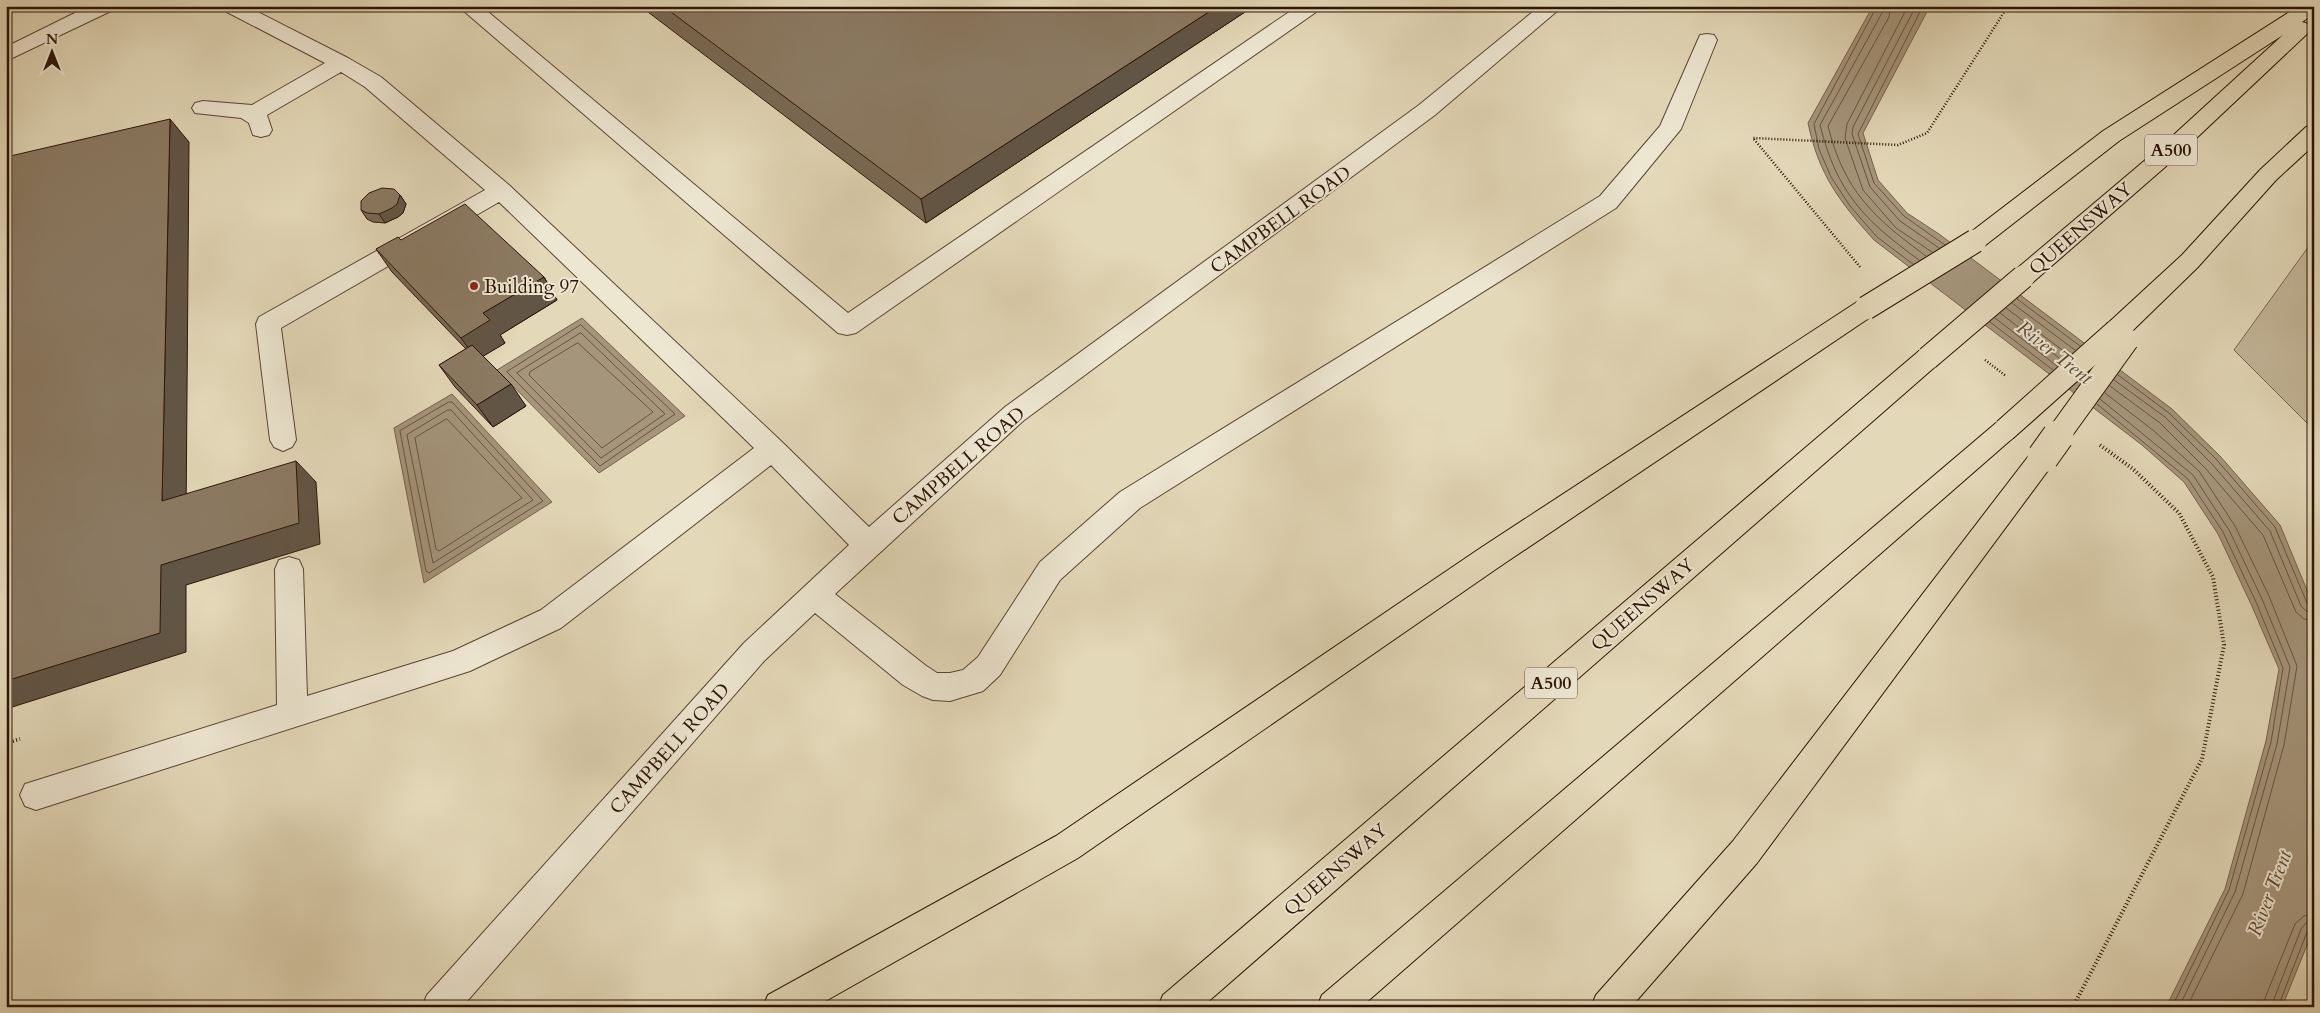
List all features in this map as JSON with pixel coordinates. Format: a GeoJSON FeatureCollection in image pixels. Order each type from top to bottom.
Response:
{"type":"FeatureCollection","features":[{"type":"Feature","properties":{"kind":"highway"},"geometry":{"type":"LineString","coordinates":[[780,1007],[1067,847],[1498,553],[1866,308],[1975,242],[2111,136],[2313,6]]}},
{"type":"Feature","properties":{"kind":"highway","name":"QUEENSWAY"},"geometry":{"type":"LineString","coordinates":[[1175,1007],[2164,156],[2314,17]]}},
{"type":"Feature","properties":{"kind":"highway"},"geometry":{"type":"LineString","coordinates":[[1334,1007],[2005,430],[2122,336],[2268,175],[2314,132]]}},
{"type":"Feature","properties":{"kind":"highway"},"geometry":{"type":"LineString","coordinates":[[1608,1007],[1744,852],[2043,457],[2122,336]]}},
{"type":"Feature","properties":{"kind":"street"},"geometry":{"type":"LineString","coordinates":[[6,55],[106,6]]}},
{"type":"Feature","properties":{"kind":"street"},"geometry":{"type":"LineString","coordinates":[[230,6],[342,63],[373,82],[501,191],[772,449],[868,545]]}},
{"type":"Feature","properties":{"kind":"street"},"geometry":{"type":"LineString","coordinates":[[468,6],[847,326],[1312,6]]}},
{"type":"Feature","properties":{"kind":"street","name":"CAMPBELL ROAD"},"geometry":{"type":"LineString","coordinates":[[439,1007],[754,652],[868,545],[1014,414],[1427,110],[1553,6]]}},
{"type":"Feature","properties":{"kind":"street"},"geometry":{"type":"LineString","coordinates":[[814,596],[914,675],[934,686],[950,686],[972,682],[989,666],[1050,571],[1130,500],[1608,202],[1670,129],[1708,40]]}},
{"type":"Feature","properties":{"kind":"street"},"geometry":{"type":"LineString","coordinates":[[203,108],[246,111],[257,123],[342,63]]}},
{"type":"Feature","properties":{"kind":"street"},"geometry":{"type":"LineString","coordinates":[[283,440],[268,324],[501,191]]}},
{"type":"Feature","properties":{"kind":"street"},"geometry":{"type":"LineString","coordinates":[[36,795],[460,662],[552,619],[772,449]]}},
{"type":"Feature","properties":{"kind":"street"},"geometry":{"type":"LineString","coordinates":[[289,569],[292,714]]}},
{"type":"Feature","properties":{"kind":"path"},"geometry":{"type":"LineString","coordinates":[[1862,269],[1854,264],[1753,138],[1898,145],[1927,134],[2008,6]]}},
{"type":"Feature","properties":{"kind":"path"},"geometry":{"type":"LineString","coordinates":[[1982,358],[2014,381]]}},
{"type":"Feature","properties":{"kind":"path"},"geometry":{"type":"LineString","coordinates":[[2073,1007],[2202,759],[2224,645],[2213,577],[2179,513],[2133,469],[2093,440]]}},
{"type":"Feature","properties":{"kind":"path"},"geometry":{"type":"LineString","coordinates":[[6,743],[20,739]]}},
{"type":"Feature","properties":{"kind":"shaded area"},"geometry":{"type":"Polygon","coordinates":[[[2314,239],[2314,430],[2234,350],[2314,239]]]}},
{"type":"Feature","properties":{"kind":"water","name":"River Trent"},"geometry":{"type":"Polygon","coordinates":[[[1873,6],[1930,6],[1863,133],[1878,180],[1907,213],[1939,234],[2172,409],[2220,456],[2280,525],[2314,607],[2314,928],[2282,1007],[2166,1007],[2225,889],[2266,741],[2279,669],[2218,534],[2184,482],[2142,445],[1874,240],[1850,213],[1824,173],[1808,123],[1873,6]]]}},
{"type":"Feature","properties":{"kind":"water"},"geometry":{"type":"Polygon","coordinates":[[[582,318],[685,416],[599,473],[497,370],[582,318]]]}},
{"type":"Feature","properties":{"kind":"water"},"geometry":{"type":"Polygon","coordinates":[[[452,394],[552,502],[424,583],[394,428],[452,394]]]}},
{"type":"Feature","properties":{"kind":"building"},"geometry":{"type":"Polygon","coordinates":[[[663,6],[1218,6],[921,199],[663,6]]]}},
{"type":"Feature","properties":{"kind":"building"},"geometry":{"type":"Polygon","coordinates":[[[170,119],[162,501],[296,461],[299,523],[161,565],[160,633],[6,681],[6,157],[170,119]]]}},
{"type":"Feature","properties":{"kind":"building"},"geometry":{"type":"Polygon","coordinates":[[[382,188],[394,189],[400,195],[397,204],[379,214],[367,213],[361,210],[361,201],[369,193],[382,188]]]}},
{"type":"Feature","properties":{"kind":"building","name":"Building 97"},"geometry":{"type":"Polygon","coordinates":[[[465,204],[544,277],[483,313],[490,320],[461,338],[376,249],[398,237],[401,240],[465,204]]]}},
{"type":"Feature","properties":{"kind":"building"},"geometry":{"type":"Polygon","coordinates":[[[472,345],[511,384],[477,405],[439,365],[472,345]]]}},
{"type":"Feature","properties":{"kind":"place","name":"Building 97"},"geometry":{"type":"Point","coordinates":[474,286]}}]}
